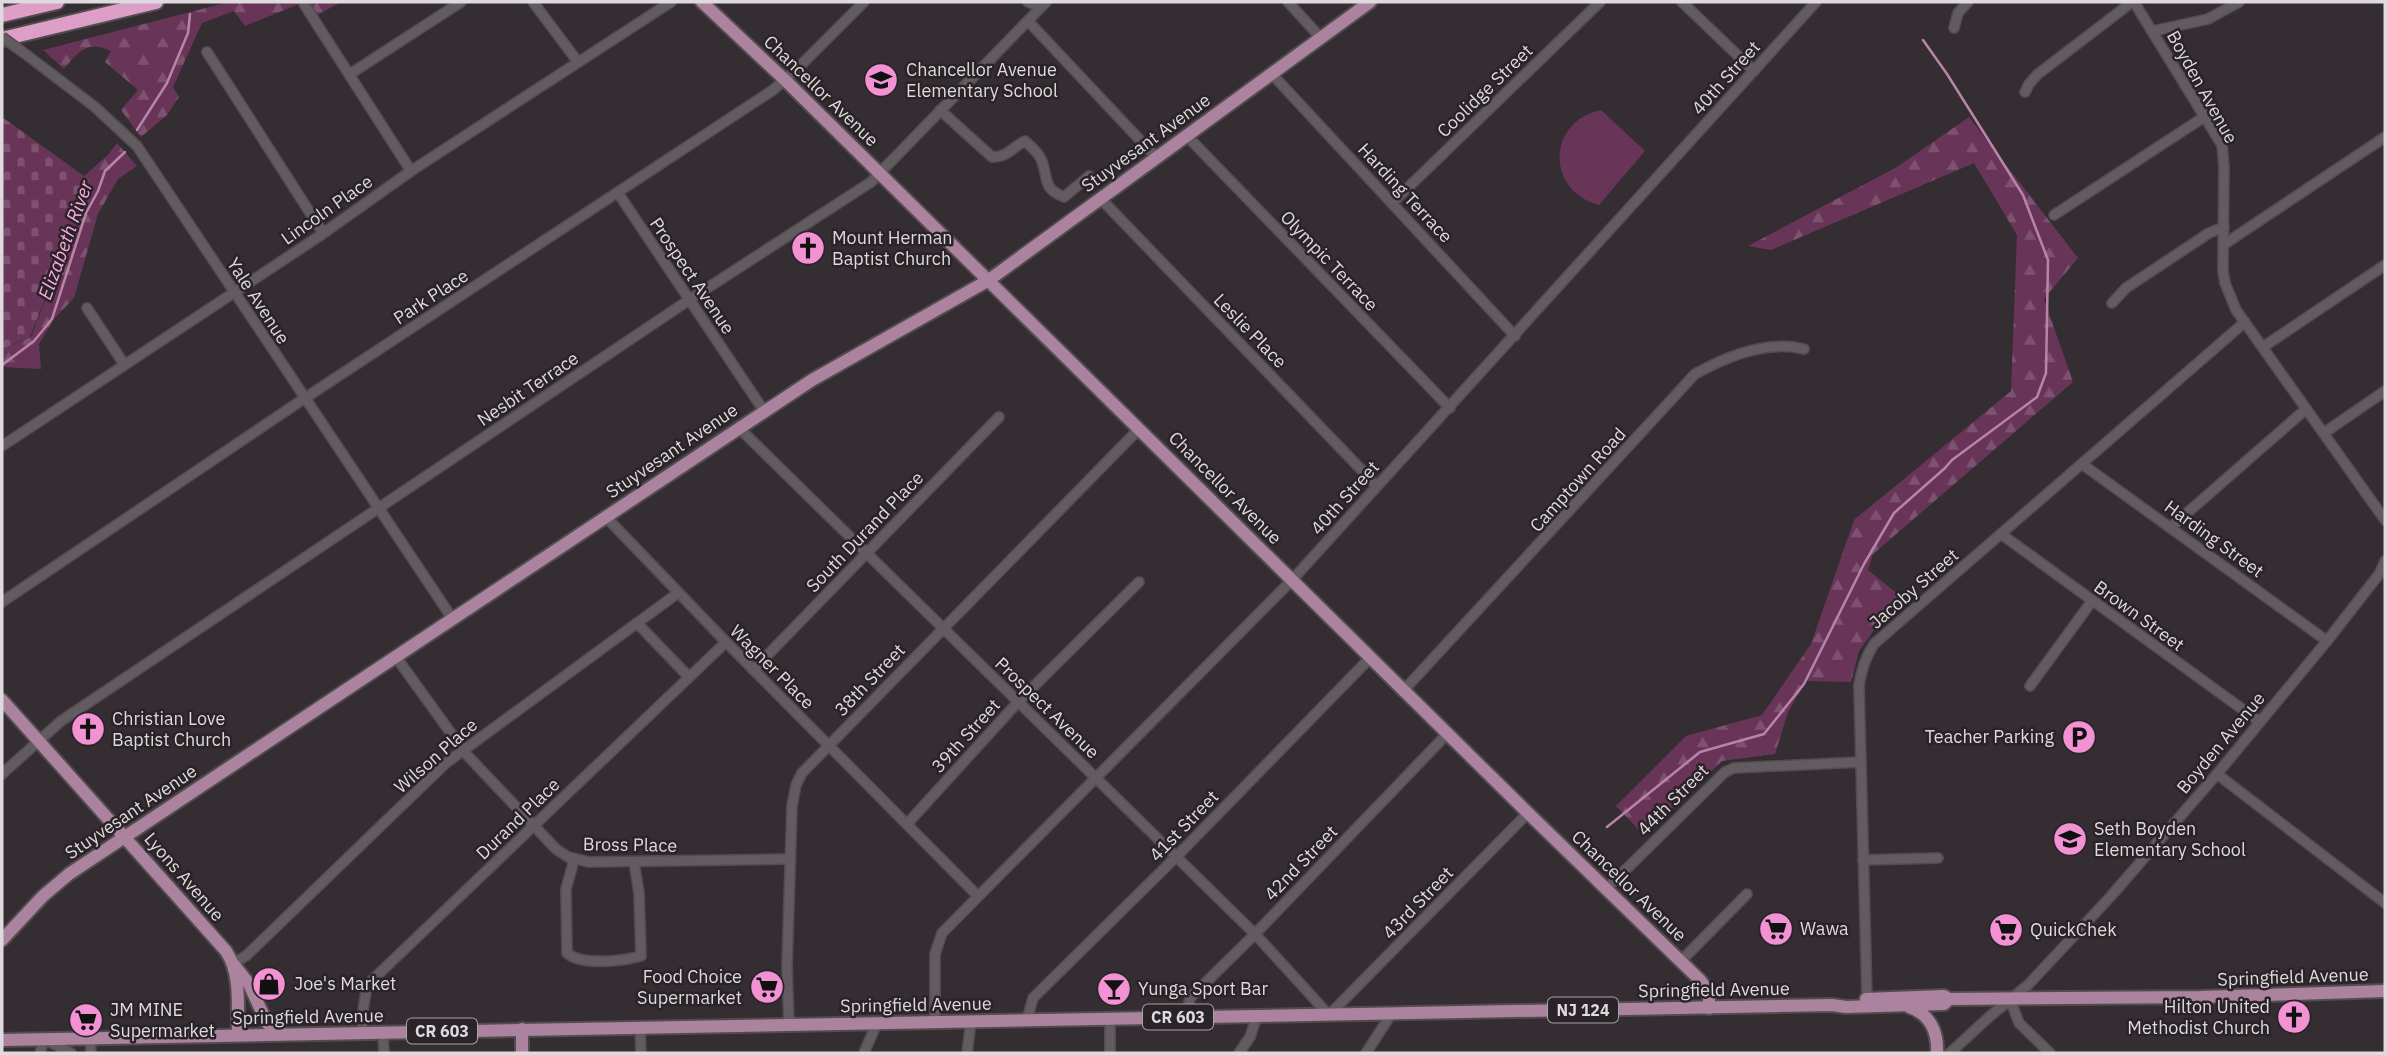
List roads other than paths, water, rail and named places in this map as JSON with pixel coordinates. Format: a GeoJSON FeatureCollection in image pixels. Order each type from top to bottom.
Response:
{"type":"FeatureCollection","features":[{"type":"Feature","properties":{"kind":"highway"},"geometry":{"type":"LineString","coordinates":[[2,15],[57,2]]}},
{"type":"Feature","properties":{"kind":"highway"},"geometry":{"type":"LineString","coordinates":[[2,38],[156,2]]}},
{"type":"Feature","properties":{"kind":"main road","name":"Chancellor Avenue"},"geometry":{"type":"LineString","coordinates":[[702,2],[881,173],[1681,961],[1709,992],[1709,1008]]}},
{"type":"Feature","properties":{"kind":"main road","name":"Stuyvesant Avenue"},"geometry":{"type":"LineString","coordinates":[[2,940],[55,885],[125,837],[812,380],[989,280],[1370,2]]}},
{"type":"Feature","properties":{"kind":"main road","name":"Lyons Avenue"},"geometry":{"type":"LineString","coordinates":[[2,700],[222,946],[233,964],[237,985],[237,1035]]}},
{"type":"Feature","properties":{"kind":"main road"},"geometry":{"type":"LineString","coordinates":[[233,964],[249,984],[267,1023],[286,1035]]}},
{"type":"Feature","properties":{"kind":"main road","name":"Springfield Avenue"},"geometry":{"type":"LineString","coordinates":[[1832,1005],[1845,1000],[1867,998],[1944,996],[1949,999],[2010,999],[2385,991]]}},
{"type":"Feature","properties":{"kind":"main road","name":"Springfield Avenue"},"geometry":{"type":"LineString","coordinates":[[2,1040],[1832,1005],[1846,1007],[1944,1004],[1949,999]]}},
{"type":"Feature","properties":{"kind":"main road"},"geometry":{"type":"LineString","coordinates":[[1895,1005],[1914,1009],[1927,1018],[1936,1035],[1937,1053]]}},
{"type":"Feature","properties":{"kind":"main road"},"geometry":{"type":"LineString","coordinates":[[522,1029],[522,1053]]}},
{"type":"Feature","properties":{"kind":"street"},"geometry":{"type":"LineString","coordinates":[[350,74],[461,2]]}},
{"type":"Feature","properties":{"kind":"street"},"geometry":{"type":"LineString","coordinates":[[533,2],[578,62]]}},
{"type":"Feature","properties":{"kind":"street","name":"Lincoln Place"},"geometry":{"type":"LineString","coordinates":[[2,446],[323,233],[411,171],[671,2]]}},
{"type":"Feature","properties":{"kind":"street","name":"Park Place"},"geometry":{"type":"LineString","coordinates":[[2,602],[785,80],[864,2]]}},
{"type":"Feature","properties":{"kind":"street"},"geometry":{"type":"LineString","coordinates":[[1028,2],[1042,4]]}},
{"type":"Feature","properties":{"kind":"street"},"geometry":{"type":"LineString","coordinates":[[1288,2],[1320,37]]}},
{"type":"Feature","properties":{"kind":"street","name":"Coolidge Street"},"geometry":{"type":"LineString","coordinates":[[1392,203],[1601,2]]}},
{"type":"Feature","properties":{"kind":"street"},"geometry":{"type":"LineString","coordinates":[[1682,2],[1754,71]]}},
{"type":"Feature","properties":{"kind":"street","name":"40th Street"},"geometry":{"type":"LineString","coordinates":[[935,1022],[935,954],[937,941],[942,933],[1293,579],[1816,2]]}},
{"type":"Feature","properties":{"kind":"street"},"geometry":{"type":"LineString","coordinates":[[1954,28],[1958,13],[1968,2]]}},
{"type":"Feature","properties":{"kind":"street"},"geometry":{"type":"LineString","coordinates":[[2025,92],[2038,74],[2133,2]]}},
{"type":"Feature","properties":{"kind":"street","name":"Boyden Avenue"},"geometry":{"type":"LineString","coordinates":[[2133,2],[2221,145],[2224,156],[2225,283],[2236,310],[2385,520]]}},
{"type":"Feature","properties":{"kind":"street"},"geometry":{"type":"LineString","coordinates":[[2153,31],[2208,19],[2239,2]]}},
{"type":"Feature","properties":{"kind":"street"},"geometry":{"type":"LineString","coordinates":[[304,4],[411,171]]}},
{"type":"Feature","properties":{"kind":"street","name":"Nesbit Terrace"},"geometry":{"type":"LineString","coordinates":[[2,774],[61,721],[689,300],[866,185],[881,173],[1042,4]]}},
{"type":"Feature","properties":{"kind":"street"},"geometry":{"type":"LineString","coordinates":[[1028,21],[1156,157]]}},
{"type":"Feature","properties":{"kind":"street","name":"Yale Avenue"},"geometry":{"type":"LineString","coordinates":[[2,38],[95,107],[137,146],[452,618]]}},
{"type":"Feature","properties":{"kind":"street"},"geometry":{"type":"LineString","coordinates":[[207,52],[323,233]]}},
{"type":"Feature","properties":{"kind":"street","name":"Harding Terrace"},"geometry":{"type":"LineString","coordinates":[[1271,73],[1515,336]]}},
{"type":"Feature","properties":{"kind":"street"},"geometry":{"type":"LineString","coordinates":[[940,110],[992,156],[999,157],[1009,153],[1025,141],[1042,160],[1044,180],[1057,194],[1064,197],[1089,176]]}},
{"type":"Feature","properties":{"kind":"street"},"geometry":{"type":"LineString","coordinates":[[2054,215],[2204,117]]}},
{"type":"Feature","properties":{"kind":"street","name":"Olympic Terrace"},"geometry":{"type":"LineString","coordinates":[[1186,135],[1450,408]]}},
{"type":"Feature","properties":{"kind":"street"},"geometry":{"type":"LineString","coordinates":[[2223,245],[2385,137]]}},
{"type":"Feature","properties":{"kind":"street","name":"Prospect Avenue"},"geometry":{"type":"LineString","coordinates":[[618,193],[764,411]]}},
{"type":"Feature","properties":{"kind":"street","name":"Leslie Place"},"geometry":{"type":"LineString","coordinates":[[1100,198],[1377,486]]}},
{"type":"Feature","properties":{"kind":"street"},"geometry":{"type":"LineString","coordinates":[[2112,303],[2126,288],[2209,233],[2224,227]]}},
{"type":"Feature","properties":{"kind":"street"},"geometry":{"type":"LineString","coordinates":[[2263,347],[2385,265]]}},
{"type":"Feature","properties":{"kind":"street"},"geometry":{"type":"LineString","coordinates":[[87,308],[124,364]]}},
{"type":"Feature","properties":{"kind":"street","name":"Jacoby Street"},"geometry":{"type":"LineString","coordinates":[[1867,998],[1859,686],[1866,658],[1874,645],[2245,323]]}},
{"type":"Feature","properties":{"kind":"street","name":"Camptown Road"},"geometry":{"type":"LineString","coordinates":[[1404,690],[1695,374],[1713,364],[1773,345],[1804,349]]}},
{"type":"Feature","properties":{"kind":"street"},"geometry":{"type":"LineString","coordinates":[[2324,433],[2385,391]]}},
{"type":"Feature","properties":{"kind":"street"},"geometry":{"type":"LineString","coordinates":[[2171,527],[2306,409]]}},
{"type":"Feature","properties":{"kind":"street","name":"South Durand Place"},"geometry":{"type":"LineString","coordinates":[[753,670],[999,416]]}},
{"type":"Feature","properties":{"kind":"street","name":"Prospect Avenue"},"geometry":{"type":"LineString","coordinates":[[739,428],[1255,934],[1329,1015]]}},
{"type":"Feature","properties":{"kind":"street","name":"38th Street"},"geometry":{"type":"LineString","coordinates":[[789,1025],[787,967],[792,806],[796,785],[802,773],[1139,429]]}},
{"type":"Feature","properties":{"kind":"street","name":"Harding Street"},"geometry":{"type":"LineString","coordinates":[[2082,464],[2327,641]]}},
{"type":"Feature","properties":{"kind":"street","name":"Wagner Place"},"geometry":{"type":"LineString","coordinates":[[606,517],[753,670],[978,896]]}},
{"type":"Feature","properties":{"kind":"street","name":"Brown Street"},"geometry":{"type":"LineString","coordinates":[[2001,534],[2260,722]]}},
{"type":"Feature","properties":{"kind":"street","name":"Boyden Avenue"},"geometry":{"type":"LineString","coordinates":[[1950,1053],[2036,977],[2097,911],[2217,774],[2327,641],[2381,573],[2385,561]]}},
{"type":"Feature","properties":{"kind":"street","name":"39th Street"},"geometry":{"type":"LineString","coordinates":[[907,824],[1018,702],[1139,582]]}},
{"type":"Feature","properties":{"kind":"street","name":"Wilson Place"},"geometry":{"type":"LineString","coordinates":[[233,964],[247,955],[436,772],[678,593]]}},
{"type":"Feature","properties":{"kind":"street"},"geometry":{"type":"LineString","coordinates":[[2030,686],[2092,601]]}},
{"type":"Feature","properties":{"kind":"street"},"geometry":{"type":"LineString","coordinates":[[637,623],[688,676]]}},
{"type":"Feature","properties":{"kind":"street","name":"Durand Place"},"geometry":{"type":"LineString","coordinates":[[363,1033],[362,1017],[367,985],[726,642]]}},
{"type":"Feature","properties":{"kind":"street","name":"Bross Place"},"geometry":{"type":"LineString","coordinates":[[396,657],[463,750],[562,854],[574,860],[589,862],[790,859]]}},
{"type":"Feature","properties":{"kind":"street","name":"41st Street"},"geometry":{"type":"LineString","coordinates":[[1027,1020],[1033,999],[1371,657]]}},
{"type":"Feature","properties":{"kind":"street","name":"42nd Street"},"geometry":{"type":"LineString","coordinates":[[1186,1017],[1190,998],[1448,733]]}},
{"type":"Feature","properties":{"kind":"street","name":"44th Street"},"geometry":{"type":"LineString","coordinates":[[1607,888],[1725,772],[1734,768],[1860,762]]}},
{"type":"Feature","properties":{"kind":"street"},"geometry":{"type":"LineString","coordinates":[[2217,774],[2385,903]]}},
{"type":"Feature","properties":{"kind":"street","name":"43rd Street"},"geometry":{"type":"LineString","coordinates":[[1329,1015],[1528,813]]}},
{"type":"Feature","properties":{"kind":"street"},"geometry":{"type":"LineString","coordinates":[[1863,860],[1938,858]]}},
{"type":"Feature","properties":{"kind":"street"},"geometry":{"type":"LineString","coordinates":[[574,860],[565,901],[567,953],[573,958],[593,961],[641,956],[639,893],[634,862]]}},
{"type":"Feature","properties":{"kind":"street"},"geometry":{"type":"LineString","coordinates":[[1681,961],[1747,894]]}},
{"type":"Feature","properties":{"kind":"street"},"geometry":{"type":"LineString","coordinates":[[2010,999],[2019,1023],[2050,1053]]}},
{"type":"Feature","properties":{"kind":"street"},"geometry":{"type":"LineString","coordinates":[[1366,1053],[1392,1013]]}},
{"type":"Feature","properties":{"kind":"street"},"geometry":{"type":"LineString","coordinates":[[1239,1053],[1250,1037],[1257,1016]]}},
{"type":"Feature","properties":{"kind":"street"},"geometry":{"type":"LineString","coordinates":[[1110,1018],[1110,1053]]}},
{"type":"Feature","properties":{"kind":"street"},"geometry":{"type":"LineString","coordinates":[[967,1053],[971,1021]]}},
{"type":"Feature","properties":{"kind":"street"},"geometry":{"type":"LineString","coordinates":[[864,1053],[877,1023]]}},
{"type":"Feature","properties":{"kind":"street"},"geometry":{"type":"LineString","coordinates":[[640,1027],[641,1053]]}},
{"type":"Feature","properties":{"kind":"street"},"geometry":{"type":"LineString","coordinates":[[383,1033],[384,1053]]}},
{"type":"Feature","properties":{"kind":"street"},"geometry":{"type":"LineString","coordinates":[[90,1038],[92,1053]]}},
{"type":"Feature","properties":{"kind":"street"},"geometry":{"type":"LineString","coordinates":[[40,1053],[44,1039],[71,1053]]}},
{"type":"Feature","properties":{"kind":"waterway","name":"Elizabeth River"},"geometry":{"type":"LineString","coordinates":[[137,130],[167,83],[188,33],[190,14]]}},
{"type":"Feature","properties":{"kind":"waterway"},"geometry":{"type":"LineString","coordinates":[[1607,827],[1700,752],[1764,734],[1804,684],[1864,564],[1894,513],[1952,460],[2037,397],[2046,373],[2048,260],[2023,195],[1923,40]]}},
{"type":"Feature","properties":{"kind":"waterway","name":"Elizabeth River"},"geometry":{"type":"LineString","coordinates":[[2,365],[34,341],[52,319],[86,213],[105,171],[125,152]]}},
{"type":"Feature","properties":{"kind":"place","name":"Chancellor Avenue Elementary School"},"geometry":{"type":"Point","coordinates":[881,80]}},
{"type":"Feature","properties":{"kind":"place","name":"Mount Herman Baptist Church"},"geometry":{"type":"Point","coordinates":[808,248]}},
{"type":"Feature","properties":{"kind":"place","name":"Christian Love Baptist Church"},"geometry":{"type":"Point","coordinates":[88,729]}},
{"type":"Feature","properties":{"kind":"place","name":"Teacher Parking"},"geometry":{"type":"Point","coordinates":[2079,737]}},
{"type":"Feature","properties":{"kind":"place","name":"Seth Boyden Elementary School"},"geometry":{"type":"Point","coordinates":[2070,839]}},
{"type":"Feature","properties":{"kind":"place","name":"Wawa"},"geometry":{"type":"Point","coordinates":[1776,929]}},
{"type":"Feature","properties":{"kind":"place","name":"QuickChek"},"geometry":{"type":"Point","coordinates":[2006,930]}},
{"type":"Feature","properties":{"kind":"place","name":"Joe's Market"},"geometry":{"type":"Point","coordinates":[269,984]}},
{"type":"Feature","properties":{"kind":"place","name":"Food Choice Supermarket"},"geometry":{"type":"Point","coordinates":[767,987]}},
{"type":"Feature","properties":{"kind":"place","name":"Yunga Sport Bar"},"geometry":{"type":"Point","coordinates":[1114,989]}},
{"type":"Feature","properties":{"kind":"place","name":"Hilton United Methodist Church"},"geometry":{"type":"Point","coordinates":[2294,1017]}},
{"type":"Feature","properties":{"kind":"place","name":"JM MINE Supermarket"},"geometry":{"type":"Point","coordinates":[86,1020]}}]}
